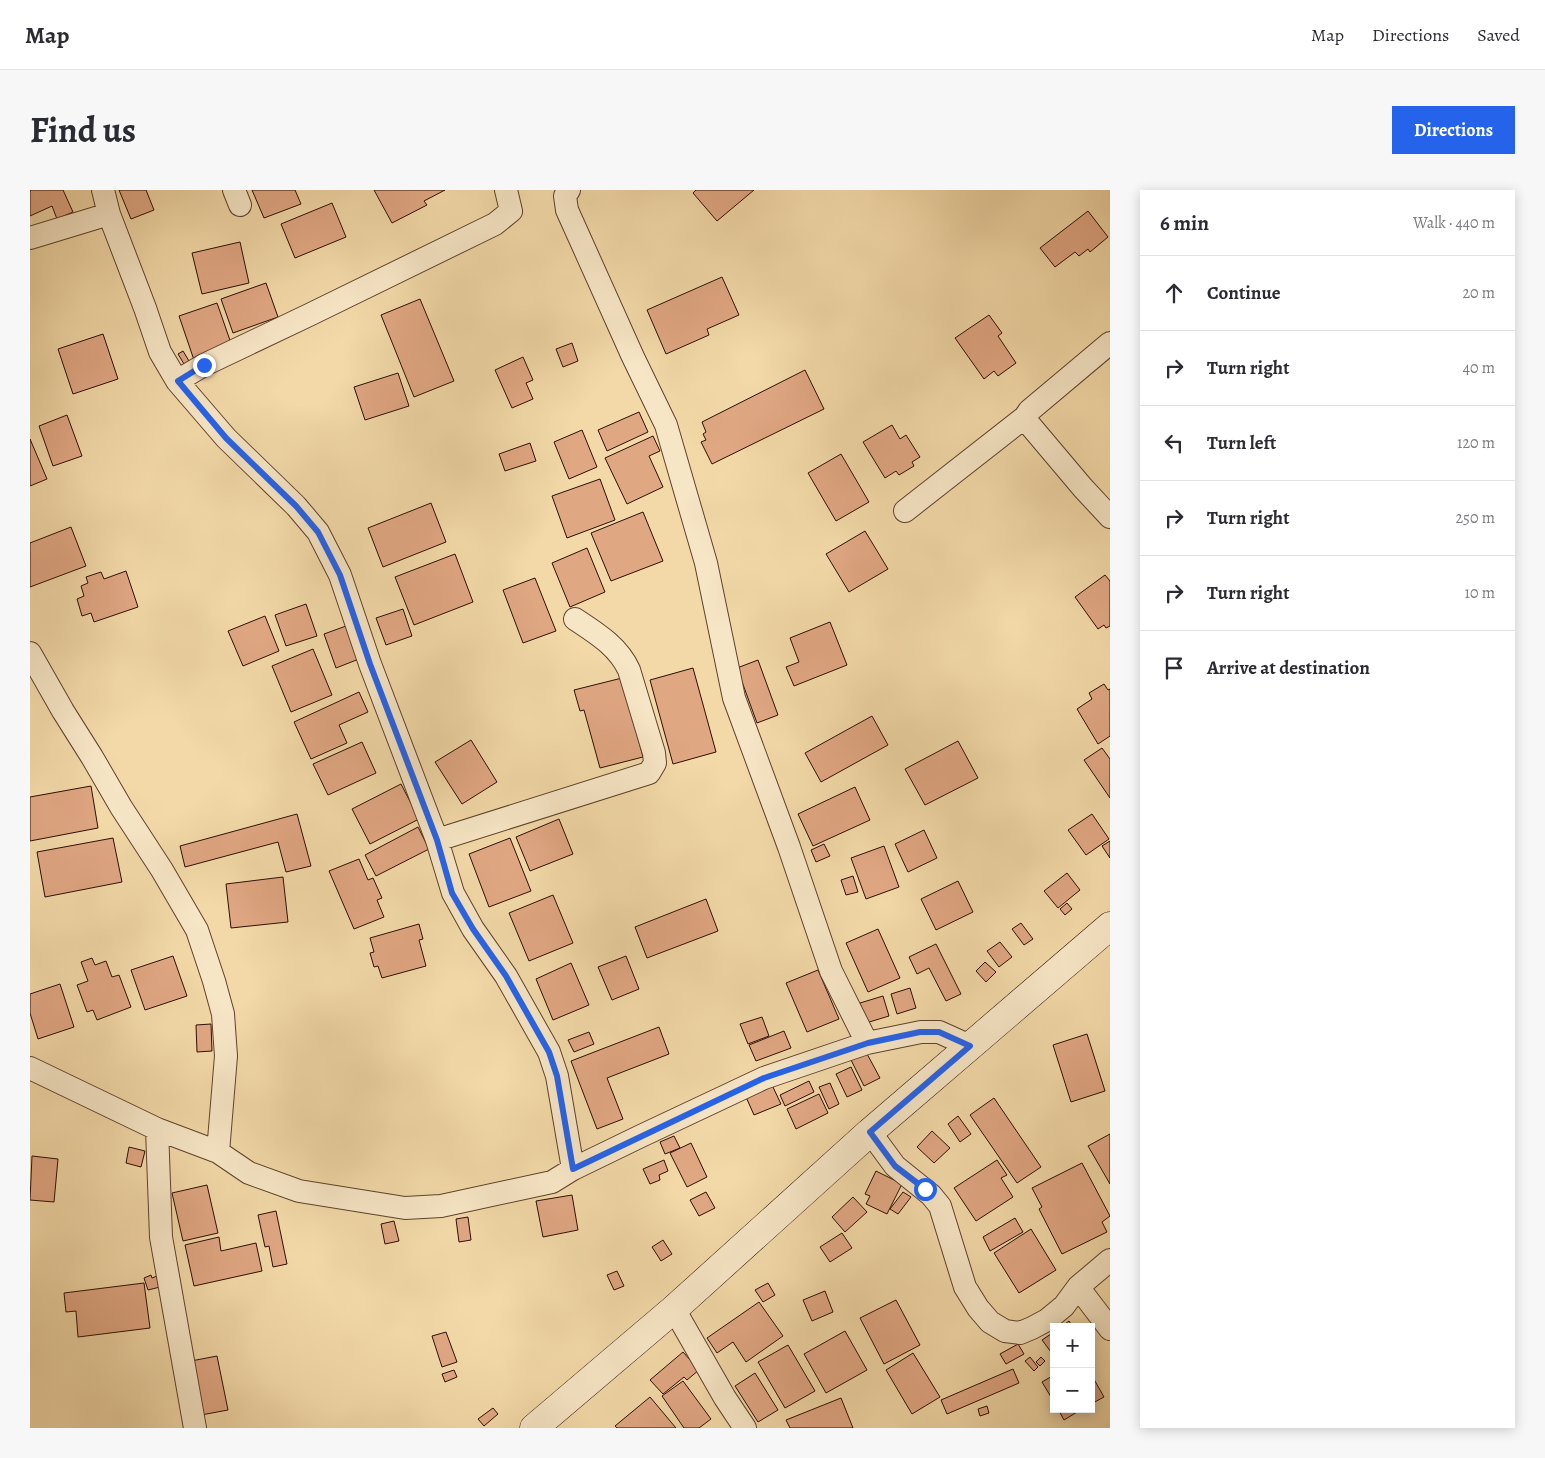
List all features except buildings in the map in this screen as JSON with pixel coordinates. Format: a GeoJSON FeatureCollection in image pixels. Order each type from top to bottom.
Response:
{"type":"FeatureCollection","features":[{"type":"Feature","properties":{"kind":"main road"},"geometry":{"type":"LineString","coordinates":[[534,1428],[674,1309],[870,1132],[1110,926]]}},
{"type":"Feature","properties":{"kind":"street"},"geometry":{"type":"LineString","coordinates":[[103,190],[109,214],[160,352],[178,381],[226,438],[296,506],[318,532],[340,575],[370,664],[437,840],[452,893],[473,929],[506,976],[549,1052],[557,1076],[573,1169]]}},
{"type":"Feature","properties":{"kind":"street"},"geometry":{"type":"LineString","coordinates":[[178,381],[204,365],[494,224],[511,211],[506,190]]}},
{"type":"Feature","properties":{"kind":"street"},"geometry":{"type":"LineString","coordinates":[[569,190],[565,196],[567,210],[633,357],[666,425],[706,562],[734,698],[789,847],[831,971],[868,1043]]}},
{"type":"Feature","properties":{"kind":"street"},"geometry":{"type":"LineString","coordinates":[[30,238],[109,214]]}},
{"type":"Feature","properties":{"kind":"street"},"geometry":{"type":"LineString","coordinates":[[905,511],[1025,417],[1029,411],[1110,343]]}},
{"type":"Feature","properties":{"kind":"street"},"geometry":{"type":"LineString","coordinates":[[1025,417],[1110,518]]}},
{"type":"Feature","properties":{"kind":"street"},"geometry":{"type":"LineString","coordinates":[[437,840],[649,773],[655,763],[654,754],[624,658],[607,641],[575,619]]}},
{"type":"Feature","properties":{"kind":"street"},"geometry":{"type":"LineString","coordinates":[[30,653],[63,711],[197,930],[223,1014],[226,1056],[218,1152]]}},
{"type":"Feature","properties":{"kind":"street"},"geometry":{"type":"LineString","coordinates":[[30,1068],[157,1129],[218,1152],[249,1173],[299,1191],[405,1208],[441,1206],[552,1182],[573,1169],[764,1078],[868,1043],[920,1032],[939,1032],[970,1046]]}},
{"type":"Feature","properties":{"kind":"street"},"geometry":{"type":"LineString","coordinates":[[157,1129],[161,1237],[195,1428]]}},
{"type":"Feature","properties":{"kind":"street"},"geometry":{"type":"LineString","coordinates":[[870,1132],[895,1166],[931,1195],[940,1206],[965,1287],[978,1308],[990,1322],[1006,1331],[1020,1332],[1047,1320],[1064,1306],[1078,1287],[1110,1260]]}},
{"type":"Feature","properties":{"kind":"street"},"geometry":{"type":"LineString","coordinates":[[1078,1287],[1110,1329]]}},
{"type":"Feature","properties":{"kind":"street"},"geometry":{"type":"LineString","coordinates":[[674,1309],[725,1398],[745,1428]]}},
{"type":"Feature","properties":{"kind":"route"},"geometry":{"type":"LineString","coordinates":[[204,365],[178,381],[226,438],[296,506],[318,532],[340,575],[370,664],[437,840],[452,893],[473,929],[506,976],[549,1052],[557,1076],[573,1169],[764,1078],[868,1043],[920,1032],[939,1032],[970,1046],[870,1132],[895,1166],[925,1189]]}}]}
